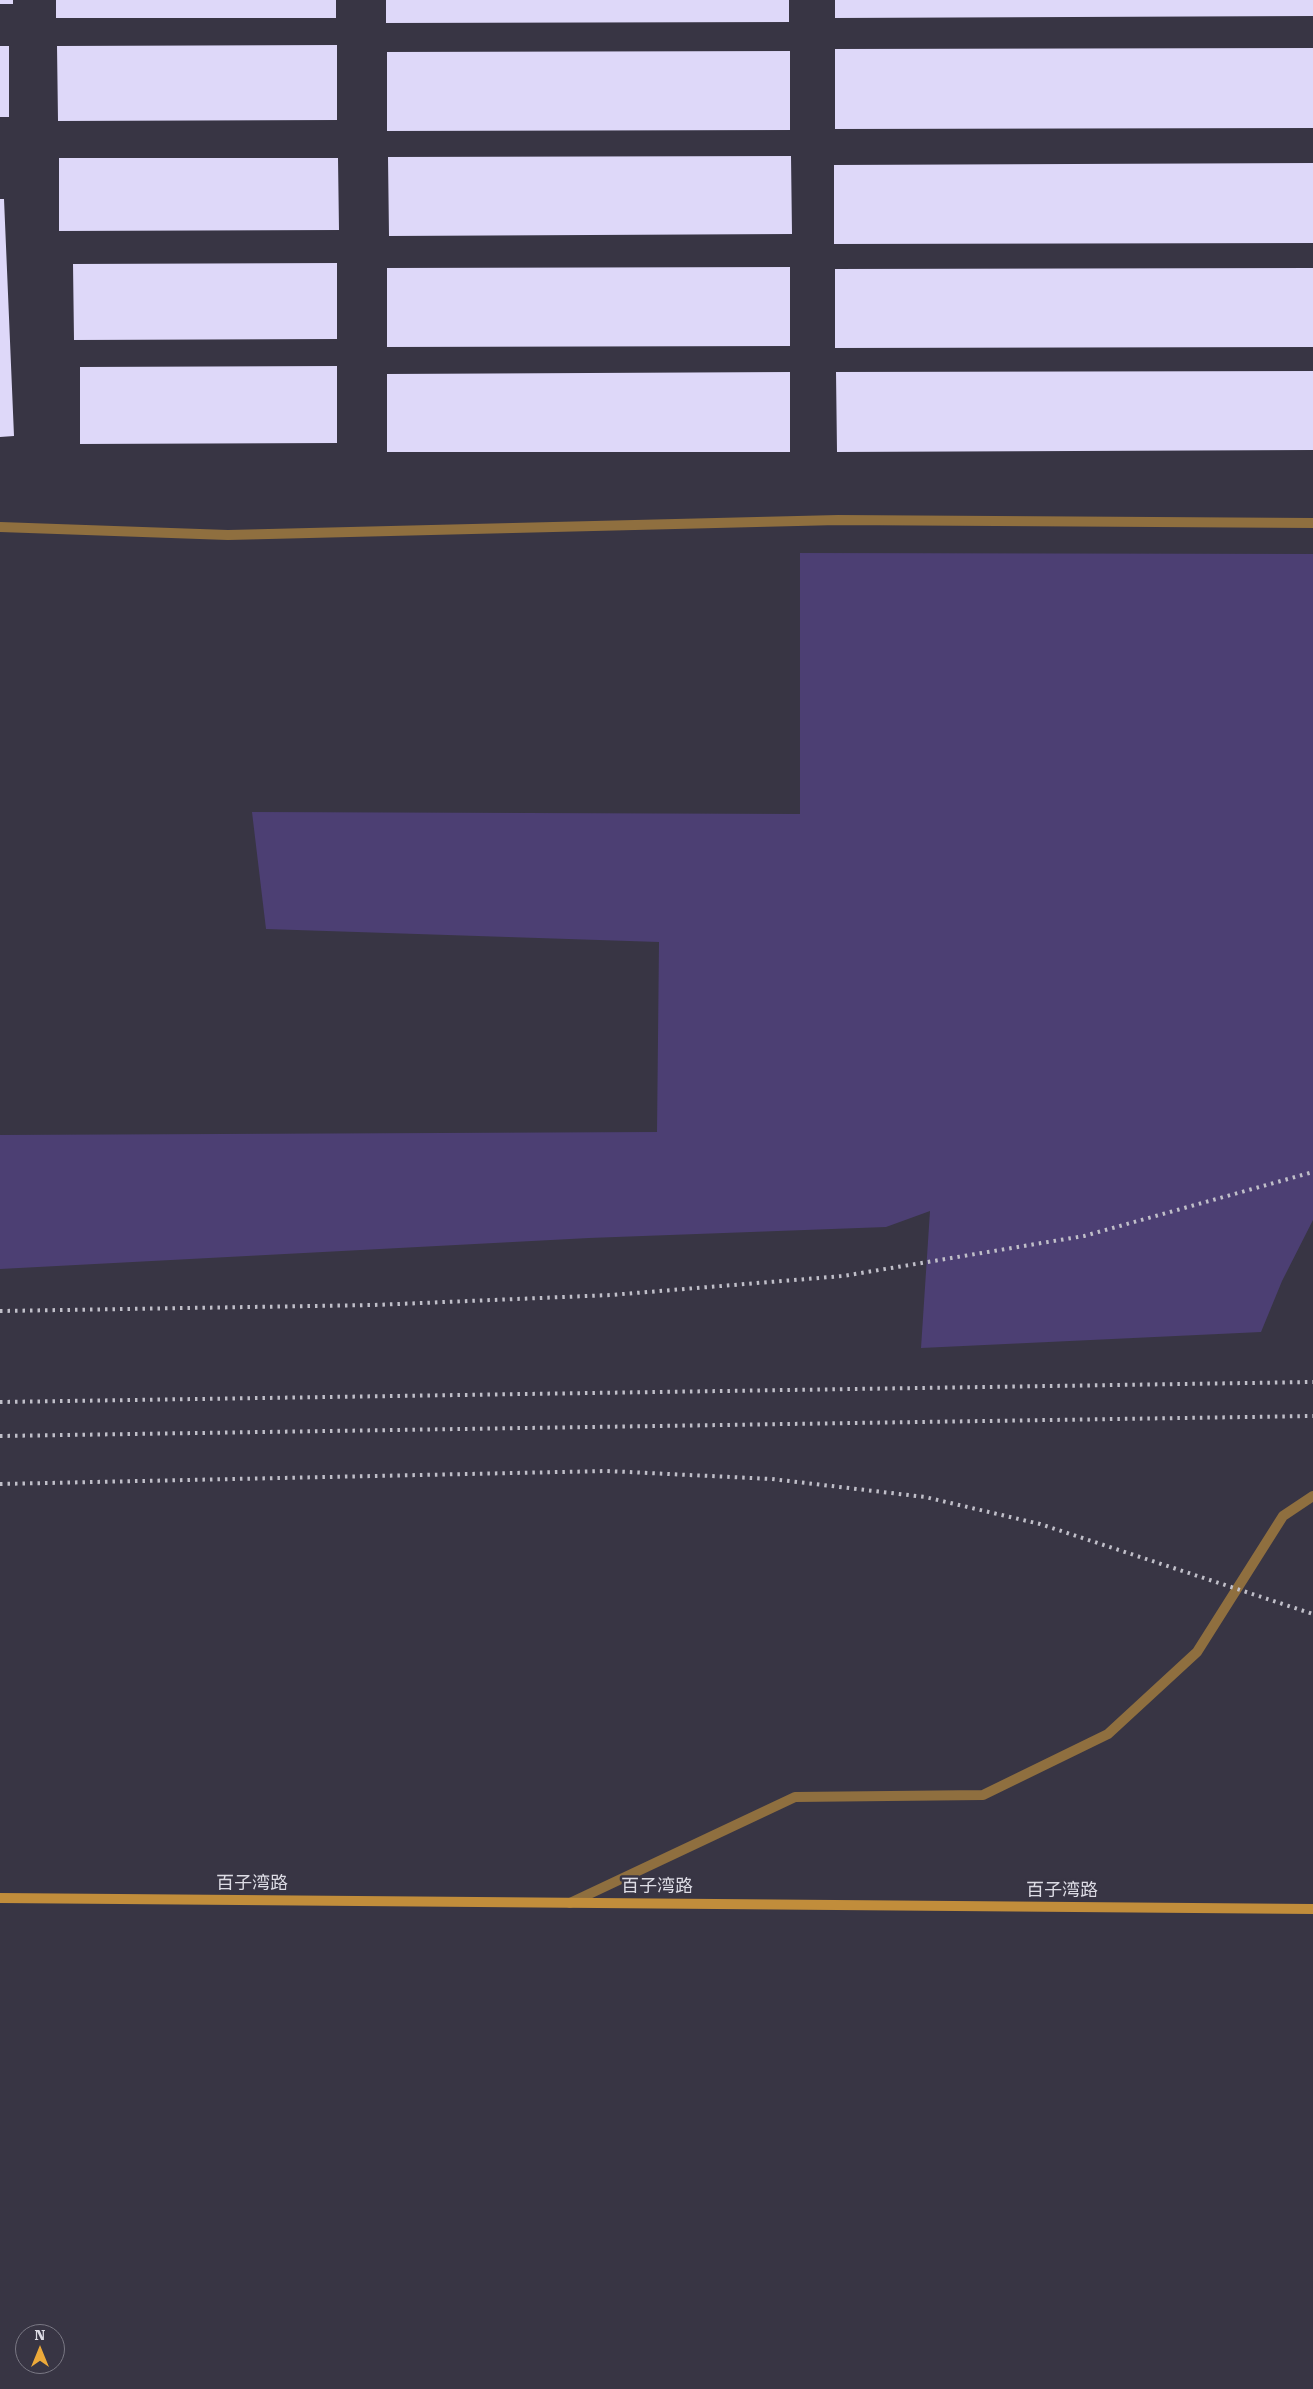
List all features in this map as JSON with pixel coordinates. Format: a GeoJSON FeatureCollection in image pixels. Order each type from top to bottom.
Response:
{"type":"FeatureCollection","features":[{"type":"Feature","properties":{"kind":"street"},"geometry":{"type":"LineString","coordinates":[[0,527],[228,535],[838,520],[1313,524]]}},
{"type":"Feature","properties":{"kind":"street"},"geometry":{"type":"LineString","coordinates":[[570,1903],[795,1798],[983,1795],[1108,1734],[1197,1652],[1283,1516],[1313,1496]]}},
{"type":"Feature","properties":{"kind":"street","name":"百子湾路"},"geometry":{"type":"LineString","coordinates":[[0,1898],[1313,1909]]}},
{"type":"Feature","properties":{"kind":"shaded area"},"geometry":{"type":"Polygon","coordinates":[[[800,553],[1313,554],[1313,1220],[1282,1281],[1261,1332],[921,1348],[930,1211],[886,1227],[589,1238],[0,1269],[0,1135],[657,1132],[659,942],[266,929],[252,812],[800,814],[800,553]]]}},
{"type":"Feature","properties":{"kind":"building"},"geometry":{"type":"Polygon","coordinates":[[[0,0],[13,0],[13,4],[0,4],[0,0]]]}},
{"type":"Feature","properties":{"kind":"building"},"geometry":{"type":"Polygon","coordinates":[[[56,0],[336,0],[336,18],[56,18],[56,0]]]}},
{"type":"Feature","properties":{"kind":"building"},"geometry":{"type":"Polygon","coordinates":[[[386,0],[789,0],[789,22],[386,23],[386,0]]]}},
{"type":"Feature","properties":{"kind":"building"},"geometry":{"type":"Polygon","coordinates":[[[835,0],[1313,0],[1313,16],[835,18],[835,0]]]}},
{"type":"Feature","properties":{"kind":"building"},"geometry":{"type":"Polygon","coordinates":[[[337,45],[337,120],[58,121],[57,46],[337,45]]]}},
{"type":"Feature","properties":{"kind":"building"},"geometry":{"type":"Polygon","coordinates":[[[0,46],[9,46],[9,117],[0,117],[0,46]]]}},
{"type":"Feature","properties":{"kind":"building"},"geometry":{"type":"Polygon","coordinates":[[[1313,48],[1313,128],[835,129],[835,49],[1313,48]]]}},
{"type":"Feature","properties":{"kind":"building"},"geometry":{"type":"Polygon","coordinates":[[[790,51],[790,130],[387,131],[387,52],[790,51]]]}},
{"type":"Feature","properties":{"kind":"building"},"geometry":{"type":"Polygon","coordinates":[[[791,156],[792,234],[389,236],[388,157],[791,156]]]}},
{"type":"Feature","properties":{"kind":"building"},"geometry":{"type":"Polygon","coordinates":[[[59,158],[338,158],[339,230],[59,231],[59,158]]]}},
{"type":"Feature","properties":{"kind":"building"},"geometry":{"type":"Polygon","coordinates":[[[1313,163],[1313,243],[834,244],[834,165],[1313,163]]]}},
{"type":"Feature","properties":{"kind":"building"},"geometry":{"type":"Polygon","coordinates":[[[0,199],[4,199],[14,436],[0,437],[0,199]]]}},
{"type":"Feature","properties":{"kind":"building"},"geometry":{"type":"Polygon","coordinates":[[[337,263],[337,339],[74,340],[73,264],[337,263]]]}},
{"type":"Feature","properties":{"kind":"building"},"geometry":{"type":"Polygon","coordinates":[[[790,267],[790,346],[387,347],[387,268],[790,267]]]}},
{"type":"Feature","properties":{"kind":"building"},"geometry":{"type":"Polygon","coordinates":[[[1313,268],[1313,347],[835,348],[835,269],[1313,268]]]}},
{"type":"Feature","properties":{"kind":"building"},"geometry":{"type":"Polygon","coordinates":[[[337,366],[337,443],[80,444],[80,367],[337,366]]]}},
{"type":"Feature","properties":{"kind":"building"},"geometry":{"type":"Polygon","coordinates":[[[1313,371],[1313,450],[837,452],[836,372],[1313,371]]]}},
{"type":"Feature","properties":{"kind":"building"},"geometry":{"type":"Polygon","coordinates":[[[790,372],[790,452],[387,452],[387,374],[790,372]]]}},
{"type":"Feature","properties":{"kind":"railway"},"geometry":{"type":"LineString","coordinates":[[0,1311],[374,1305],[611,1295],[843,1276],[1084,1236],[1313,1172]]}},
{"type":"Feature","properties":{"kind":"railway"},"geometry":{"type":"LineString","coordinates":[[0,1402],[1313,1382]]}},
{"type":"Feature","properties":{"kind":"railway"},"geometry":{"type":"LineString","coordinates":[[0,1436],[1313,1416]]}},
{"type":"Feature","properties":{"kind":"railway"},"geometry":{"type":"LineString","coordinates":[[0,1484],[607,1471],[772,1479],[925,1497],[1040,1524],[1313,1614]]}}]}
